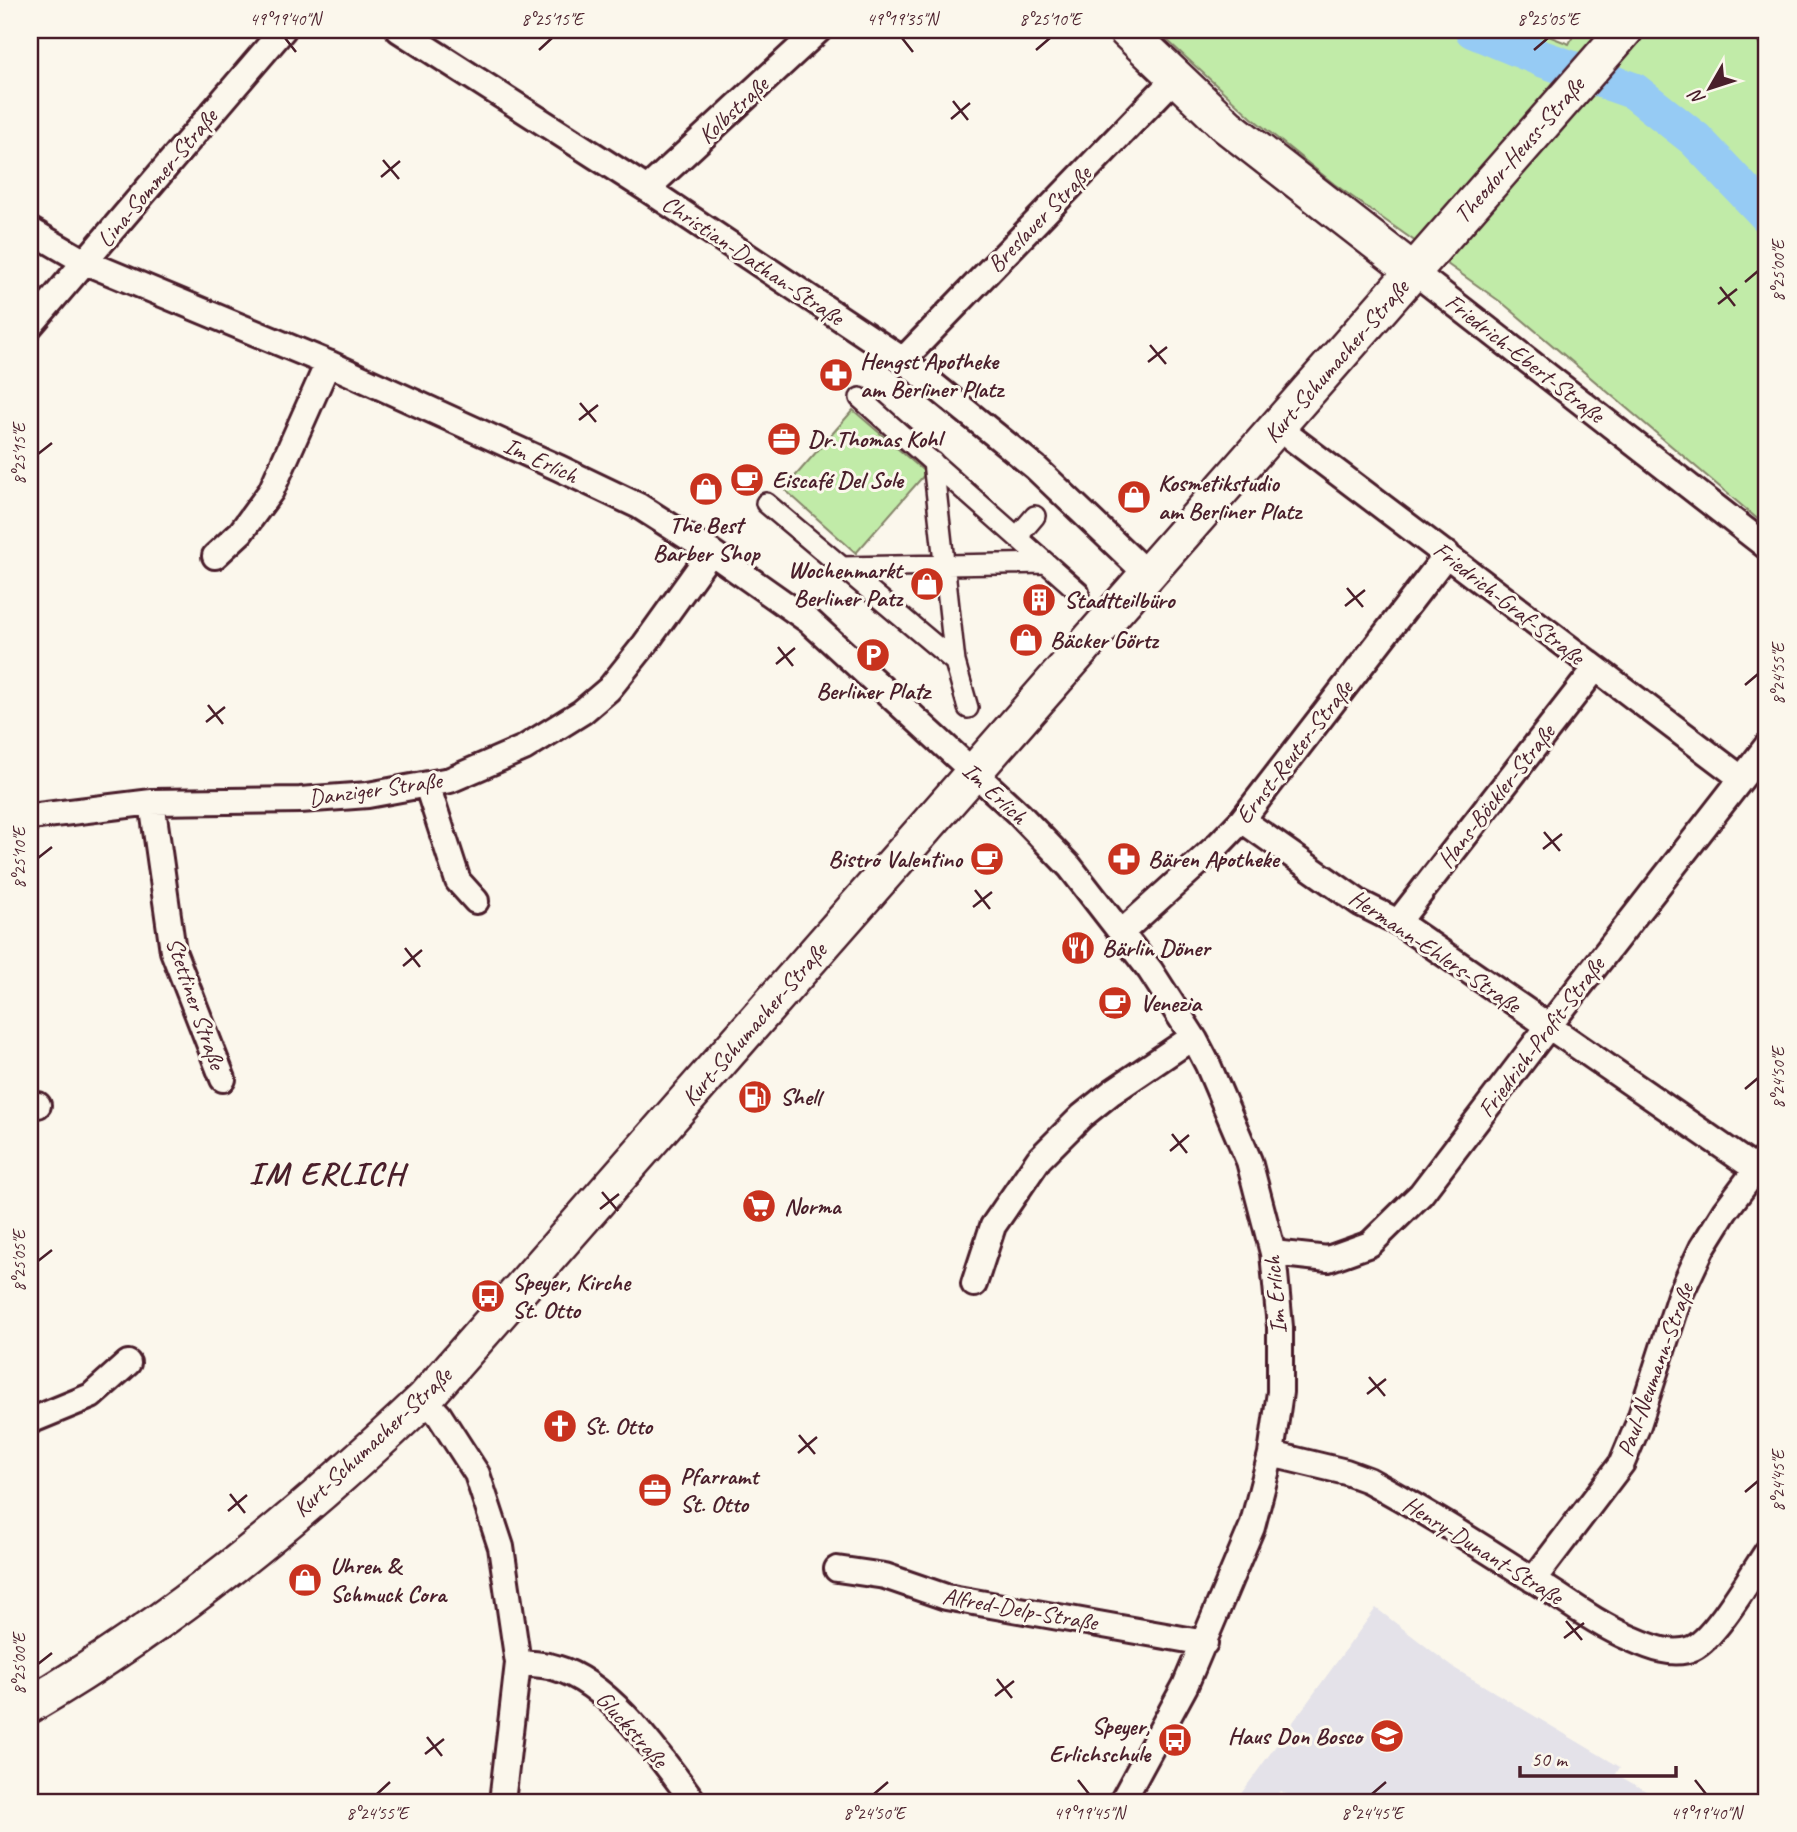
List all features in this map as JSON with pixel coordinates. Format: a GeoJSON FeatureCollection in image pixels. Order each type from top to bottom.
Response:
{"type":"FeatureCollection","features":[{"type":"Feature","properties":{"kind":"main road","name":"Friedrich-Ebert-Straße"},"geometry":{"type":"LineString","coordinates":[[1126,30],[1227,126],[1413,271]]}},
{"type":"Feature","properties":{"kind":"main road","name":"Theodor-Heuss-Straße"},"geometry":{"type":"LineString","coordinates":[[1413,271],[1622,33]]}},
{"type":"Feature","properties":{"kind":"main road","name":"Kurt-Schumacher-Straße"},"geometry":{"type":"LineString","coordinates":[[30,1705],[137,1637],[262,1543],[364,1456],[424,1399],[1413,271]]}},
{"type":"Feature","properties":{"kind":"street","name":"Lina-Sommer-Straße"},"geometry":{"type":"LineString","coordinates":[[30,326],[283,30]]}},
{"type":"Feature","properties":{"kind":"street","name":"Christian-Dathan-Straße"},"geometry":{"type":"LineString","coordinates":[[399,30],[903,360],[1035,468],[1149,575]]}},
{"type":"Feature","properties":{"kind":"street","name":"Kolbstraße"},"geometry":{"type":"LineString","coordinates":[[647,190],[819,30]]}},
{"type":"Feature","properties":{"kind":"street","name":"Breslauer Straße"},"geometry":{"type":"LineString","coordinates":[[903,360],[1175,78]]}},
{"type":"Feature","properties":{"kind":"street","name":"Im Erlich"},"geometry":{"type":"LineString","coordinates":[[30,230],[85,262],[328,363],[639,506],[711,552],[810,621],[1025,820],[1070,867],[1150,970],[1193,1037],[1220,1089],[1249,1161],[1273,1253],[1280,1327],[1280,1392],[1271,1454],[1252,1527],[1185,1686],[1122,1802]]}},
{"type":"Feature","properties":{"kind":"street","name":"Friedrich-Ebert-Straße"},"geometry":{"type":"LineString","coordinates":[[1413,271],[1767,547]]}},
{"type":"Feature","properties":{"kind":"street"},"geometry":{"type":"LineString","coordinates":[[215,556],[241,531],[271,491],[328,363]]}},
{"type":"Feature","properties":{"kind":"street"},"geometry":{"type":"LineString","coordinates":[[860,398],[1079,592]]}},
{"type":"Feature","properties":{"kind":"street","name":"Friedrich-Graf-Straße"},"geometry":{"type":"LineString","coordinates":[[1279,426],[1595,670],[1741,778]]}},
{"type":"Feature","properties":{"kind":"street"},"geometry":{"type":"LineString","coordinates":[[933,463],[955,662],[968,708]]}},
{"type":"Feature","properties":{"kind":"street"},"geometry":{"type":"LineString","coordinates":[[766,503],[955,662]]}},
{"type":"Feature","properties":{"kind":"street"},"geometry":{"type":"LineString","coordinates":[[1017,537],[1035,516]]}},
{"type":"Feature","properties":{"kind":"street","name":"Danziger Straße"},"geometry":{"type":"LineString","coordinates":[[30,817],[152,802],[300,800],[368,795],[450,780],[524,748],[585,709],[609,689],[711,552]]}},
{"type":"Feature","properties":{"kind":"street","name":"Ernst-Reuter-Straße"},"geometry":{"type":"LineString","coordinates":[[1122,932],[1242,820],[1447,554]]}},
{"type":"Feature","properties":{"kind":"street"},"geometry":{"type":"LineString","coordinates":[[842,567],[1046,563]]}},
{"type":"Feature","properties":{"kind":"street","name":"Hans-Böckler-Straße"},"geometry":{"type":"LineString","coordinates":[[1398,922],[1595,670]]}},
{"type":"Feature","properties":{"kind":"street","name":"Friedrich-Profit-Straße"},"geometry":{"type":"LineString","coordinates":[[1273,1253],[1328,1259],[1370,1244],[1421,1194],[1767,746]]}},
{"type":"Feature","properties":{"kind":"street"},"geometry":{"type":"LineString","coordinates":[[426,785],[458,881],[476,901]]}},
{"type":"Feature","properties":{"kind":"street","name":"Stettiner Straße"},"geometry":{"type":"LineString","coordinates":[[152,802],[173,951],[223,1079]]}},
{"type":"Feature","properties":{"kind":"street","name":"Hermann-Ehlers-Straße"},"geometry":{"type":"LineString","coordinates":[[1242,820],[1360,903],[1398,922],[1548,1027],[1764,1167]]}},
{"type":"Feature","properties":{"kind":"street"},"geometry":{"type":"LineString","coordinates":[[974,1284],[993,1226],[1039,1159],[1082,1116],[1112,1092],[1193,1037]]}},
{"type":"Feature","properties":{"kind":"street","name":"Paul-Neumann-Straße"},"geometry":{"type":"LineString","coordinates":[[1533,1580],[1622,1463],[1638,1425],[1680,1295],[1702,1248],[1725,1211],[1764,1167]]}},
{"type":"Feature","properties":{"kind":"street"},"geometry":{"type":"LineString","coordinates":[[30,1421],[91,1396],[128,1363]]}},
{"type":"Feature","properties":{"kind":"street"},"geometry":{"type":"LineString","coordinates":[[424,1399],[439,1415],[477,1474],[501,1547],[518,1663],[502,1802]]}},
{"type":"Feature","properties":{"kind":"street","name":"Henry-Dunant-Straße"},"geometry":{"type":"LineString","coordinates":[[1271,1454],[1346,1472],[1367,1480],[1533,1580],[1584,1614],[1660,1650],[1678,1652],[1691,1649],[1706,1639],[1767,1552]]}},
{"type":"Feature","properties":{"kind":"street","name":"Alfred-Delp-Straße"},"geometry":{"type":"LineString","coordinates":[[837,1569],[885,1576],[946,1597],[1205,1643]]}},
{"type":"Feature","properties":{"kind":"street","name":"Gluckstraße"},"geometry":{"type":"LineString","coordinates":[[518,1663],[555,1667],[591,1685],[612,1702],[694,1802]]}},
{"type":"Feature","properties":{"kind":"shaded area","name":"Haus Don Bosco"},"geometry":{"type":"Polygon","coordinates":[[[1376,1608],[1454,1668],[1620,1767],[1616,1774],[1665,1802],[1298,1802],[1281,1791],[1273,1802],[1235,1802],[1376,1608]]]}},
{"type":"Feature","properties":{"kind":"green space"},"geometry":{"type":"Polygon","coordinates":[[[1156,30],[1533,30],[1569,44],[1576,30],[1746,30],[1767,52],[1767,527],[1505,305],[1334,184],[1252,118],[1156,30]]]}},
{"type":"Feature","properties":{"kind":"green space"},"geometry":{"type":"Polygon","coordinates":[[[853,410],[926,473],[856,553],[784,489],[853,410]]]}},
{"type":"Feature","properties":{"kind":"waterway"},"geometry":{"type":"LineString","coordinates":[[1473,30],[1543,59],[1634,91],[1695,139],[1767,215]]}},
{"type":"Feature","properties":{"kind":"place","name":"Hengst Apotheke am Berliner Platz"},"geometry":{"type":"Point","coordinates":[836,375]}},
{"type":"Feature","properties":{"kind":"place","name":"Dr.Thomas Kohl"},"geometry":{"type":"Point","coordinates":[784,439]}},
{"type":"Feature","properties":{"kind":"place","name":"Eiscafé Del Sole"},"geometry":{"type":"Point","coordinates":[747,480]}},
{"type":"Feature","properties":{"kind":"place","name":"The Best Barber Shop"},"geometry":{"type":"Point","coordinates":[706,489]}},
{"type":"Feature","properties":{"kind":"place","name":"Kosmetikstudio am Berliner Platz"},"geometry":{"type":"Point","coordinates":[1134,497]}},
{"type":"Feature","properties":{"kind":"place","name":"Wochenmarkt Berliner Patz"},"geometry":{"type":"Point","coordinates":[927,584]}},
{"type":"Feature","properties":{"kind":"place","name":"Stadtteilbüro"},"geometry":{"type":"Point","coordinates":[1039,600]}},
{"type":"Feature","properties":{"kind":"place","name":"Bäcker Görtz"},"geometry":{"type":"Point","coordinates":[1026,640]}},
{"type":"Feature","properties":{"kind":"place","name":"Berliner Platz"},"geometry":{"type":"Point","coordinates":[873,655]}},
{"type":"Feature","properties":{"kind":"place","name":"Bistro Valentino"},"geometry":{"type":"Point","coordinates":[987,859]}},
{"type":"Feature","properties":{"kind":"place","name":"Bären Apotheke"},"geometry":{"type":"Point","coordinates":[1124,859]}},
{"type":"Feature","properties":{"kind":"place","name":"Bärlin Döner"},"geometry":{"type":"Point","coordinates":[1078,948]}},
{"type":"Feature","properties":{"kind":"place","name":"Venezia"},"geometry":{"type":"Point","coordinates":[1115,1003]}},
{"type":"Feature","properties":{"kind":"place","name":"Shell"},"geometry":{"type":"Point","coordinates":[755,1097]}},
{"type":"Feature","properties":{"kind":"place","name":"Norma"},"geometry":{"type":"Point","coordinates":[759,1206]}},
{"type":"Feature","properties":{"kind":"place","name":"Speyer, Kirche St. Otto"},"geometry":{"type":"Point","coordinates":[488,1296]}},
{"type":"Feature","properties":{"kind":"place","name":"St. Otto"},"geometry":{"type":"Point","coordinates":[560,1426]}},
{"type":"Feature","properties":{"kind":"place","name":"Pfarramt St. Otto"},"geometry":{"type":"Point","coordinates":[655,1490]}},
{"type":"Feature","properties":{"kind":"place","name":"Uhren & Schmuck Cora"},"geometry":{"type":"Point","coordinates":[305,1580]}},
{"type":"Feature","properties":{"kind":"place","name":"Haus Don Bosco"},"geometry":{"type":"Point","coordinates":[1387,1736]}},
{"type":"Feature","properties":{"kind":"place","name":"Speyer, Erlichschule"},"geometry":{"type":"Point","coordinates":[1175,1740]}},
{"type":"Feature","properties":{"kind":"district","name":"IM ERLICH"},"geometry":{"type":"Point","coordinates":[327,1173]}}]}
